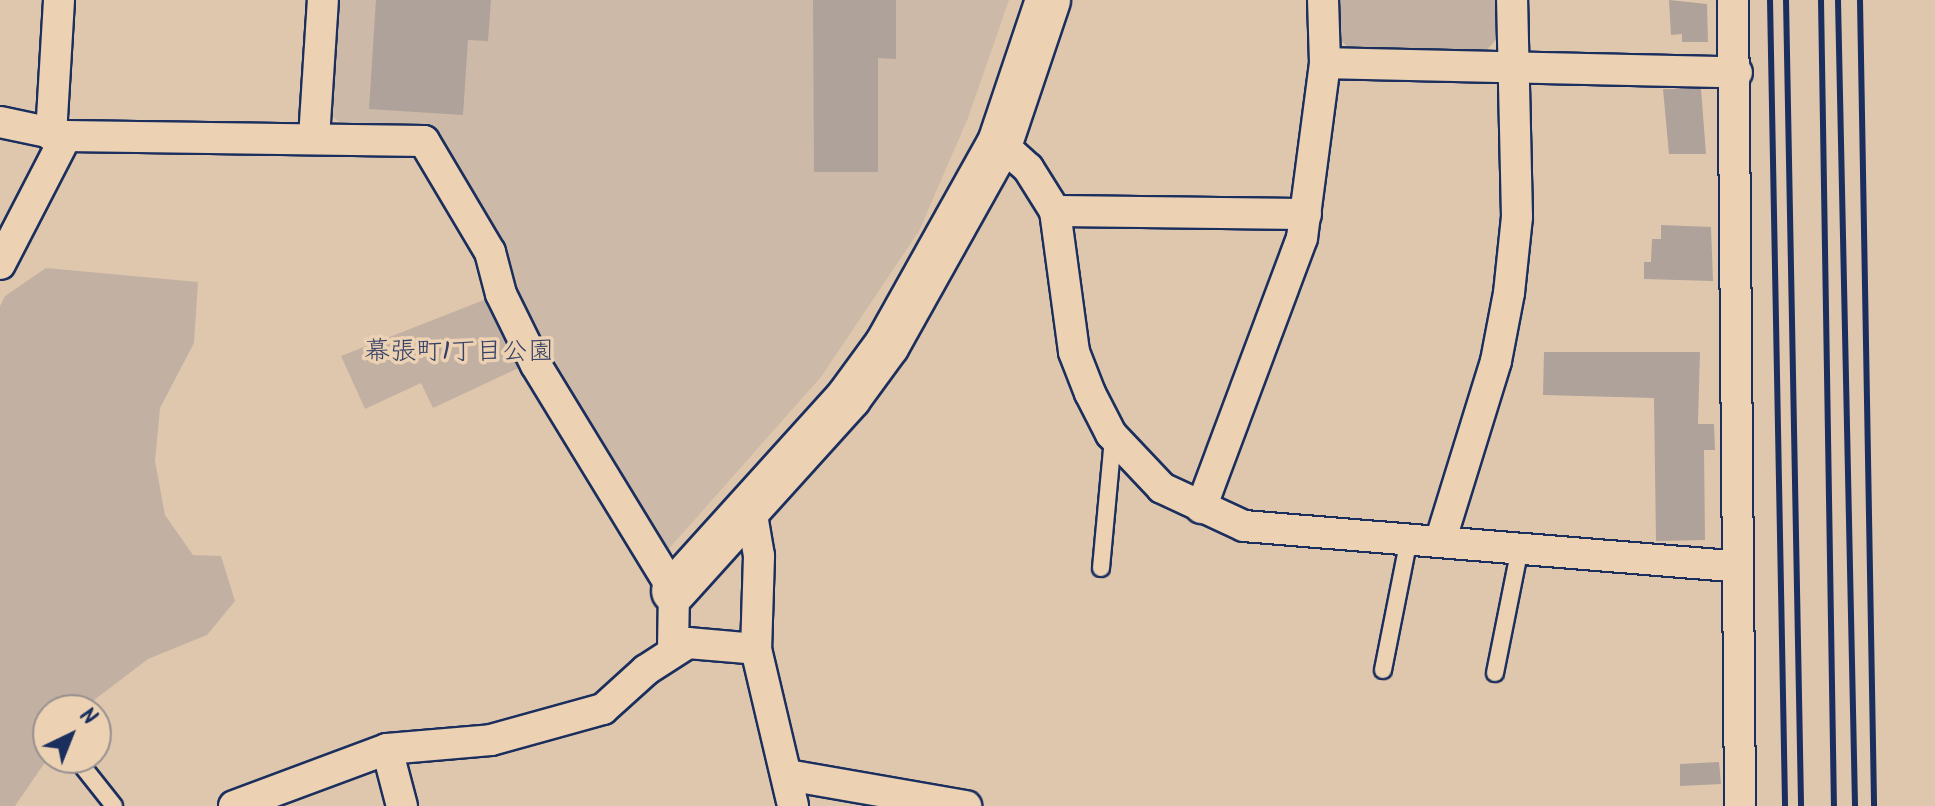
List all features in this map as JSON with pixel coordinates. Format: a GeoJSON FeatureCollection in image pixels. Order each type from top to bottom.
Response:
{"type":"FeatureCollection","features":[{"type":"Feature","properties":{"kind":"street"},"geometry":{"type":"LineString","coordinates":[[0,264],[59,135],[59,0]]}},
{"type":"Feature","properties":{"kind":"street"},"geometry":{"type":"LineString","coordinates":[[314,138],[323,0]]}},
{"type":"Feature","properties":{"kind":"street"},"geometry":{"type":"LineString","coordinates":[[674,591],[751,509],[887,345],[1000,143],[1048,0]]}},
{"type":"Feature","properties":{"kind":"street"},"geometry":{"type":"LineString","coordinates":[[1201,508],[1302,238],[1325,63],[1323,0]]}},
{"type":"Feature","properties":{"kind":"street"},"geometry":{"type":"LineString","coordinates":[[1440,542],[1496,361],[1509,293],[1517,217],[1512,0]]}},
{"type":"Feature","properties":{"kind":"street"},"geometry":{"type":"LineString","coordinates":[[1733,0],[1737,72],[1734,566],[1740,806]]}},
{"type":"Feature","properties":{"kind":"street"},"geometry":{"type":"LineString","coordinates":[[1325,63],[1737,72]]}},
{"type":"Feature","properties":{"kind":"street"},"geometry":{"type":"LineString","coordinates":[[0,122],[59,135],[424,141],[490,252],[501,294],[536,365],[674,591],[673,650]]}},
{"type":"Feature","properties":{"kind":"street"},"geometry":{"type":"LineString","coordinates":[[1000,143],[1028,168],[1055,211],[1074,352],[1114,437],[1162,488],[1244,526],[1734,566]]}},
{"type":"Feature","properties":{"kind":"street"},"geometry":{"type":"LineString","coordinates":[[1055,211],[1306,214]]}},
{"type":"Feature","properties":{"kind":"street"},"geometry":{"type":"LineString","coordinates":[[751,509],[759,556],[756,649],[793,806]]}},
{"type":"Feature","properties":{"kind":"street"},"geometry":{"type":"LineString","coordinates":[[234,806],[387,749],[491,740],[553,727],[603,709],[673,650],[688,643],[756,649]]}},
{"type":"Feature","properties":{"kind":"street"},"geometry":{"type":"LineString","coordinates":[[387,749],[402,806]]}},
{"type":"Feature","properties":{"kind":"street"},"geometry":{"type":"LineString","coordinates":[[788,775],[966,806]]}},
{"type":"Feature","properties":{"kind":"lane"},"geometry":{"type":"LineString","coordinates":[[1101,568],[1114,437]]}},
{"type":"Feature","properties":{"kind":"lane"},"geometry":{"type":"LineString","coordinates":[[1383,670],[1409,539]]}},
{"type":"Feature","properties":{"kind":"lane"},"geometry":{"type":"LineString","coordinates":[[1495,673],[1520,548]]}},
{"type":"Feature","properties":{"kind":"lane"},"geometry":{"type":"LineString","coordinates":[[89,774],[114,806]]}},
{"type":"Feature","properties":{"kind":"shaded area"},"geometry":{"type":"Polygon","coordinates":[[[337,0],[1009,0],[968,118],[919,231],[821,377],[666,552],[544,350],[511,286],[503,243],[433,129],[346,128],[331,115],[337,0]]]}},
{"type":"Feature","properties":{"kind":"green space"},"geometry":{"type":"Polygon","coordinates":[[[1334,0],[1499,0],[1500,35],[1486,51],[1351,50],[1335,35],[1334,0]]]}},
{"type":"Feature","properties":{"kind":"green space"},"geometry":{"type":"Polygon","coordinates":[[[46,268],[198,282],[194,343],[160,408],[155,461],[165,515],[193,555],[221,556],[235,601],[207,635],[148,659],[102,694],[32,694],[32,774],[37,774],[15,806],[0,806],[0,306],[5,296],[46,268]]]}},
{"type":"Feature","properties":{"kind":"green space","name":"幕張町1丁目公園"},"geometry":{"type":"Polygon","coordinates":[[[489,298],[523,366],[433,408],[421,383],[365,409],[341,356],[489,298]]]}},
{"type":"Feature","properties":{"kind":"building"},"geometry":{"type":"Polygon","coordinates":[[[376,0],[491,0],[488,41],[468,40],[463,115],[369,109],[376,0]]]}},
{"type":"Feature","properties":{"kind":"building"},"geometry":{"type":"Polygon","coordinates":[[[813,0],[896,0],[896,59],[878,58],[878,172],[814,172],[813,0]]]}},
{"type":"Feature","properties":{"kind":"building"},"geometry":{"type":"Polygon","coordinates":[[[1669,0],[1707,4],[1708,42],[1682,42],[1682,34],[1671,35],[1669,0]]]}},
{"type":"Feature","properties":{"kind":"building"},"geometry":{"type":"Polygon","coordinates":[[[1663,89],[1701,89],[1706,154],[1669,154],[1663,89]]]}},
{"type":"Feature","properties":{"kind":"building"},"geometry":{"type":"Polygon","coordinates":[[[1661,225],[1711,227],[1713,281],[1644,279],[1644,262],[1651,262],[1652,239],[1661,239],[1661,225]]]}},
{"type":"Feature","properties":{"kind":"building"},"geometry":{"type":"Polygon","coordinates":[[[1544,352],[1700,352],[1698,424],[1714,424],[1715,450],[1704,450],[1705,540],[1656,541],[1654,398],[1543,395],[1544,352]]]}},
{"type":"Feature","properties":{"kind":"building"},"geometry":{"type":"Polygon","coordinates":[[[1719,762],[1721,784],[1680,786],[1680,764],[1719,762]]]}},
{"type":"Feature","properties":{"kind":"railway"},"geometry":{"type":"LineString","coordinates":[[1770,0],[1785,806]]}},
{"type":"Feature","properties":{"kind":"railway"},"geometry":{"type":"LineString","coordinates":[[1786,0],[1801,806]]}},
{"type":"Feature","properties":{"kind":"railway"},"geometry":{"type":"LineString","coordinates":[[1821,0],[1834,806]]}},
{"type":"Feature","properties":{"kind":"railway"},"geometry":{"type":"LineString","coordinates":[[1838,0],[1855,806]]}},
{"type":"Feature","properties":{"kind":"railway"},"geometry":{"type":"LineString","coordinates":[[1860,0],[1874,806]]}}]}
